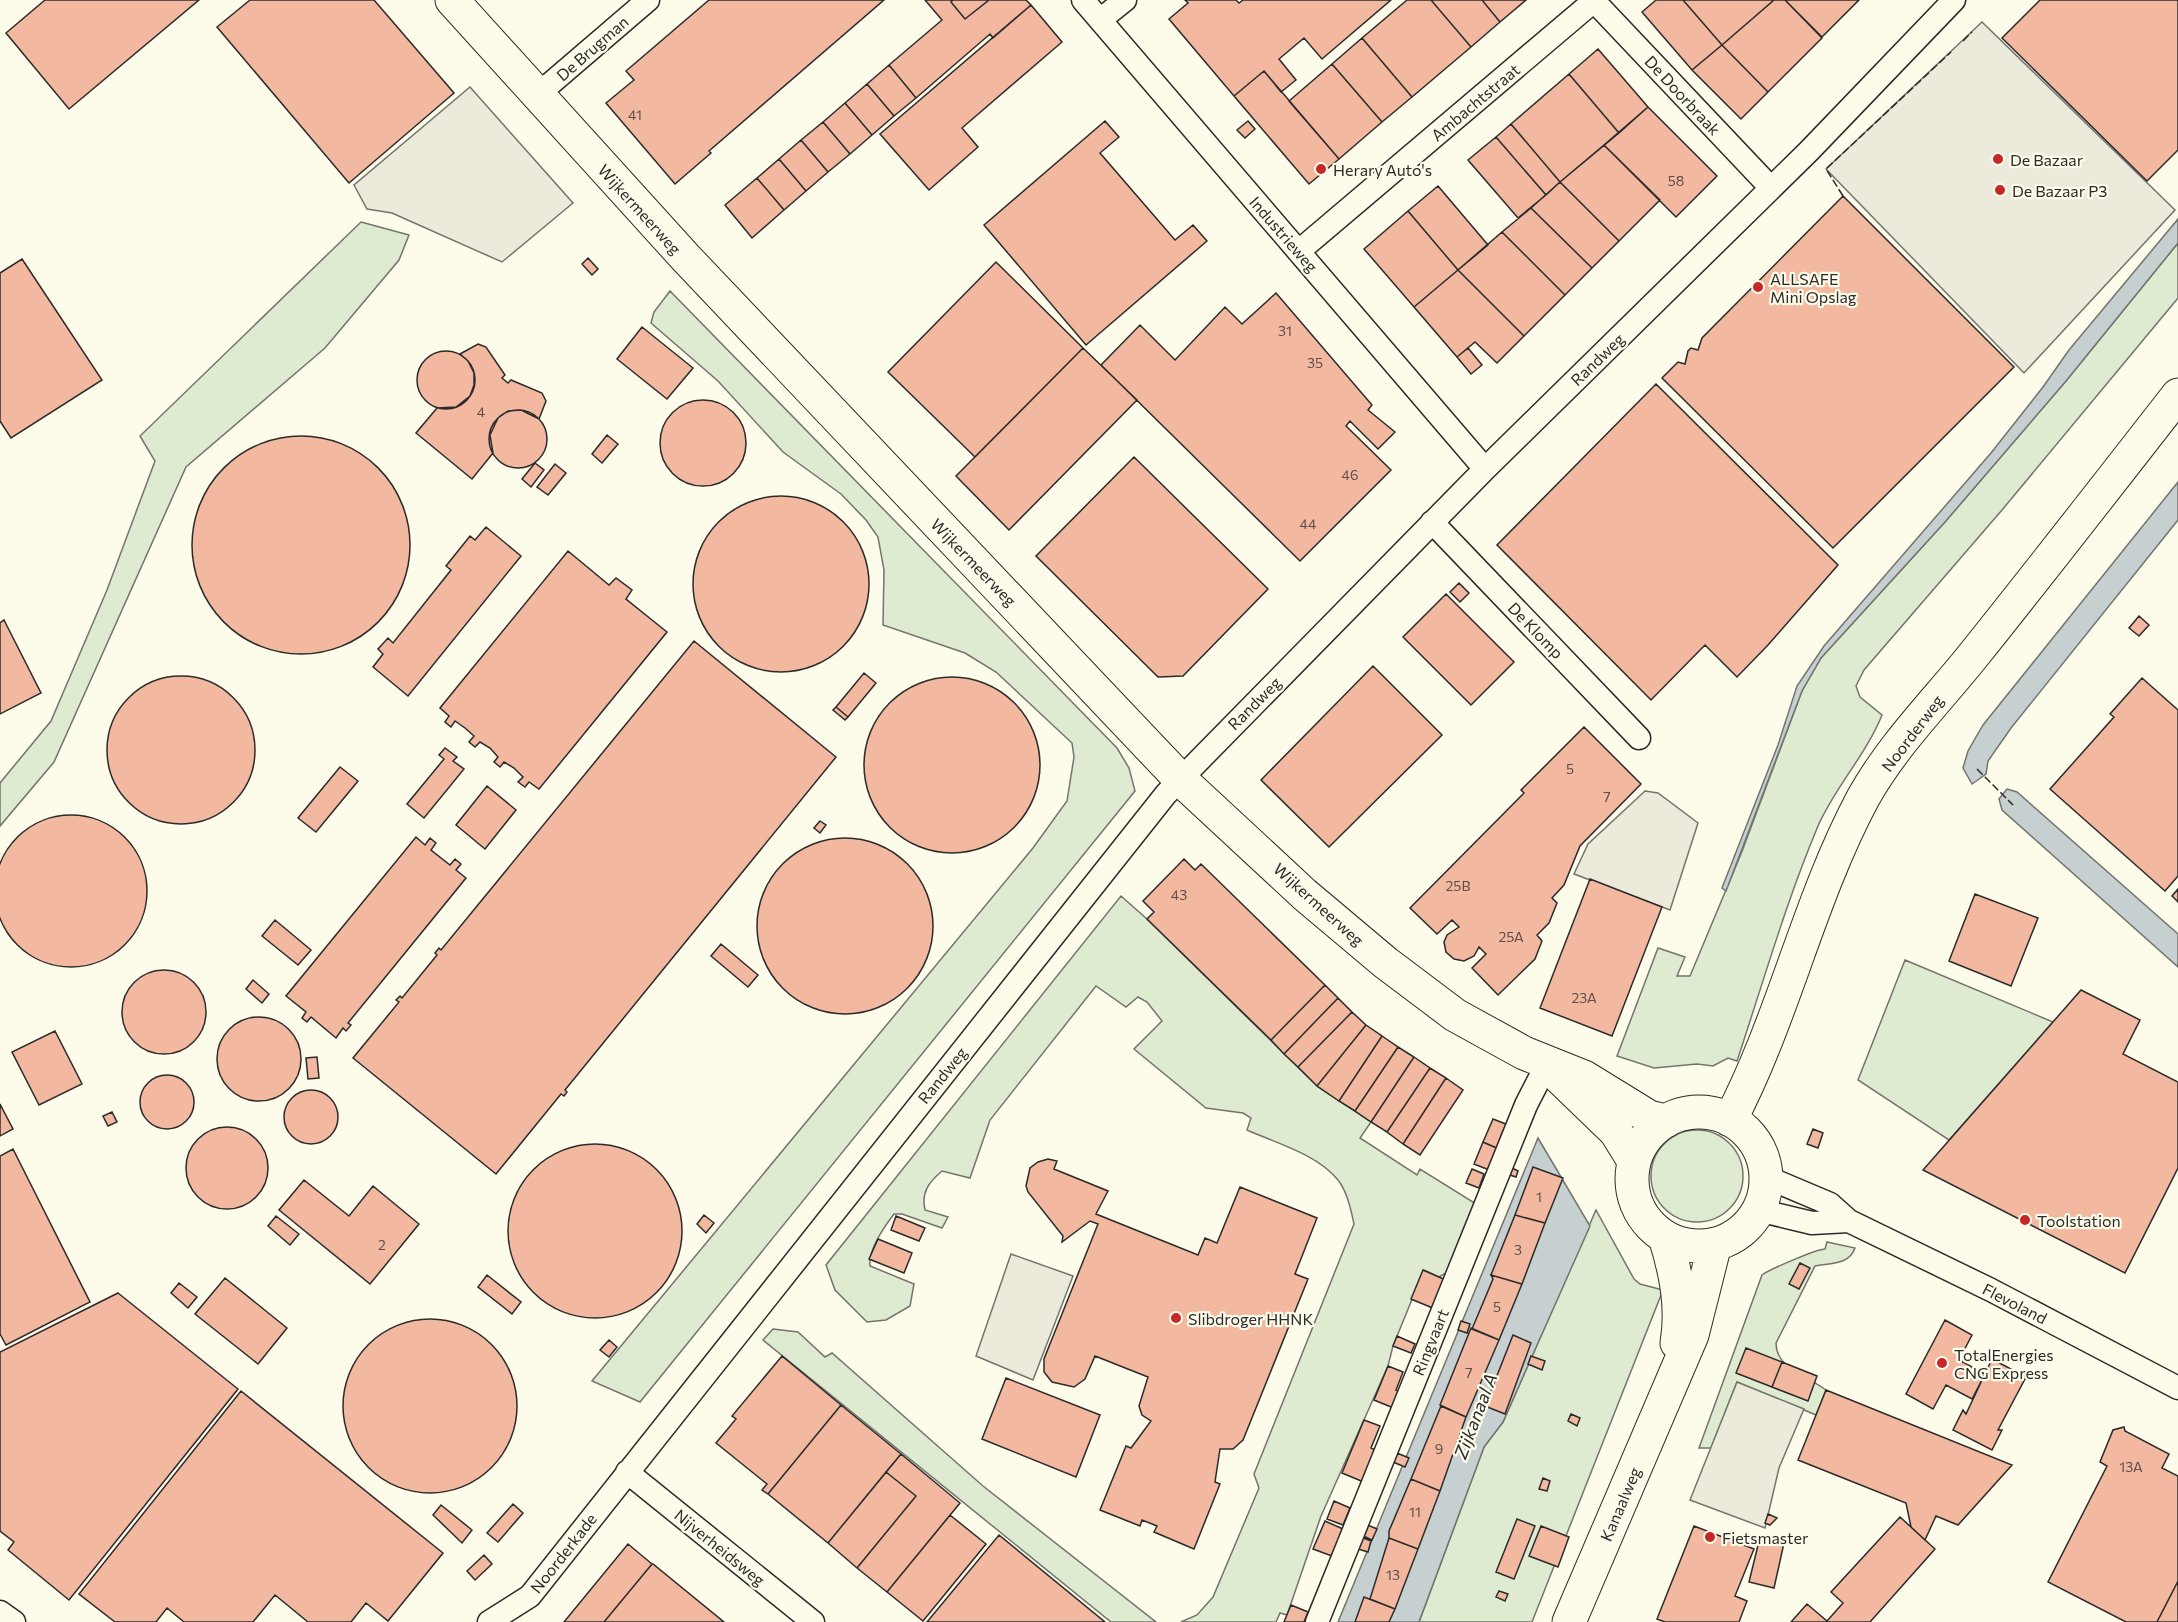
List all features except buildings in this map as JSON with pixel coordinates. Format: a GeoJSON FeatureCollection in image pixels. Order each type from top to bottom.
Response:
{"type":"FeatureCollection","features":[{"type":"Feature","properties":{"kind":"main road","name":"Wijkermeerweg"},"geometry":{"type":"LineString","coordinates":[[452,0],[686,258],[1180,779],[1320,908],[1386,963],[1455,1015],[1485,1034],[1547,1064],[1584,1077],[1648,1117],[1666,1121]]}},
{"type":"Feature","properties":{"kind":"main road","name":"Noorderweg"},"geometry":{"type":"LineString","coordinates":[[1730,1120],[1755,1066],[1833,863],[1864,797],[1908,734],[1982,644],[2178,395]]}},
{"type":"Feature","properties":{"kind":"main road","name":"Wijkermeerweg"},"geometry":{"type":"LineString","coordinates":[[1547,1064],[1572,1092],[1616,1132],[1634,1161]]}},
{"type":"Feature","properties":{"kind":"main road"},"geometry":{"type":"LineString","coordinates":[[1709,1113],[1730,1120],[1744,1130],[1763,1159],[1766,1177],[1764,1194],[1758,1210],[1740,1232],[1715,1244],[1698,1246],[1665,1237],[1651,1227],[1640,1212],[1634,1196],[1632,1179],[1634,1161],[1641,1145],[1666,1121],[1687,1114],[1709,1113]]}},
{"type":"Feature","properties":{"kind":"main road","name":"Kanaalweg"},"geometry":{"type":"LineString","coordinates":[[1665,1237],[1674,1265],[1678,1301],[1678,1334],[1670,1386]]}},
{"type":"Feature","properties":{"kind":"main road","name":"Kanaalweg"},"geometry":{"type":"LineString","coordinates":[[1569,1622],[1692,1335],[1715,1244]]}},
{"type":"Feature","properties":{"kind":"street","name":"De Brugman"},"geometry":{"type":"LineString","coordinates":[[535,93],[550,84],[648,0]]}},
{"type":"Feature","properties":{"kind":"street","name":"Industrieweg"},"geometry":{"type":"LineString","coordinates":[[1083,0],[1485,469]]}},
{"type":"Feature","properties":{"kind":"street"},"geometry":{"type":"LineString","coordinates":[[1100,21],[1125,0]]}},
{"type":"Feature","properties":{"kind":"street","name":"De Doorbraak"},"geometry":{"type":"LineString","coordinates":[[1595,0],[1771,188]]}},
{"type":"Feature","properties":{"kind":"street","name":"Ambachtstraat"},"geometry":{"type":"LineString","coordinates":[[1299,251],[1595,0]]}},
{"type":"Feature","properties":{"kind":"street","name":"Randweg"},"geometry":{"type":"LineString","coordinates":[[627,1472],[1180,779],[1485,469],[1771,188],[1954,0]]}},
{"type":"Feature","properties":{"kind":"street","name":"De Klomp"},"geometry":{"type":"LineString","coordinates":[[1432,522],[1639,738]]}},
{"type":"Feature","properties":{"kind":"street","name":"Ringvaart"},"geometry":{"type":"LineString","coordinates":[[1317,1622],[1526,1105],[1547,1064]]}},
{"type":"Feature","properties":{"kind":"street","name":"Flevoland"},"geometry":{"type":"LineString","coordinates":[[1766,1177],[1830,1204],[1849,1221],[1991,1290],[2178,1388]]}},
{"type":"Feature","properties":{"kind":"street","name":"Flevoland"},"geometry":{"type":"LineString","coordinates":[[1758,1210],[1812,1223],[1849,1221]]}},
{"type":"Feature","properties":{"kind":"street","name":"Noorderkade"},"geometry":{"type":"LineString","coordinates":[[489,1622],[530,1596],[627,1472]]}},
{"type":"Feature","properties":{"kind":"street","name":"Nijverheidsweg"},"geometry":{"type":"LineString","coordinates":[[627,1472],[813,1622]]}},
{"type":"Feature","properties":{"kind":"street"},"geometry":{"type":"LineString","coordinates":[[0,1612],[14,1622]]}},
{"type":"Feature","properties":{"kind":"green space"},"geometry":{"type":"Polygon","coordinates":[[[361,222],[409,235],[399,260],[325,348],[186,467],[54,762],[0,826],[0,783],[51,721],[107,590],[155,461],[140,436],[361,222]]]}},
{"type":"Feature","properties":{"kind":"green space"},"geometry":{"type":"Polygon","coordinates":[[[2178,243],[2178,298],[2002,510],[1864,670],[1856,686],[1860,697],[1882,715],[1868,744],[1818,826],[1785,913],[1737,1061],[1728,1058],[1713,1066],[1697,1064],[1654,1068],[1617,1056],[1658,948],[1685,957],[1677,976],[1690,976],[1741,854],[1802,691],[1821,658],[1945,522],[2066,381],[2178,243]]]}},
{"type":"Feature","properties":{"kind":"green space"},"geometry":{"type":"Polygon","coordinates":[[[670,291],[1117,748],[1129,768],[1135,791],[640,1402],[592,1381],[1033,848],[1067,801],[1074,757],[1072,743],[996,672],[965,653],[883,625],[884,570],[878,537],[866,520],[841,494],[783,452],[718,381],[651,323],[654,312],[670,291]]]}},
{"type":"Feature","properties":{"kind":"green space"},"geometry":{"type":"Polygon","coordinates":[[[1121,896],[1317,1086],[1371,1122],[1360,1138],[1417,1175],[1420,1169],[1481,1207],[1448,1272],[1439,1277],[1424,1270],[1393,1346],[1388,1366],[1321,1516],[1287,1615],[1280,1613],[1276,1622],[1181,1622],[1197,1615],[1213,1597],[1259,1488],[1254,1474],[1354,1224],[1344,1190],[1338,1180],[1319,1163],[1296,1150],[1247,1130],[1251,1118],[1243,1113],[1206,1108],[1134,1049],[1162,1021],[1147,1002],[1138,997],[1126,1007],[1096,986],[990,1120],[970,1178],[942,1171],[930,1183],[924,1198],[925,1210],[948,1217],[942,1228],[902,1214],[894,1214],[874,1246],[870,1266],[914,1284],[910,1306],[886,1320],[867,1322],[835,1290],[826,1265],[1121,896]]]}},
{"type":"Feature","properties":{"kind":"green space"},"geometry":{"type":"Polygon","coordinates":[[[1905,960],[2053,1022],[1949,1140],[1858,1080],[1905,960]]]}},
{"type":"Feature","properties":{"kind":"green space"},"geometry":{"type":"Polygon","coordinates":[[[1697,1130],[1715,1134],[1729,1144],[1739,1158],[1743,1176],[1739,1194],[1729,1208],[1715,1218],[1697,1222],[1679,1218],[1665,1208],[1655,1194],[1651,1176],[1655,1158],[1665,1144],[1679,1134],[1697,1130]]]}},
{"type":"Feature","properties":{"kind":"green space"},"geometry":{"type":"Polygon","coordinates":[[[1596,1210],[1634,1279],[1640,1284],[1663,1290],[1532,1622],[1419,1622],[1484,1447],[1503,1422],[1596,1210]]]}},
{"type":"Feature","properties":{"kind":"green space"},"geometry":{"type":"Polygon","coordinates":[[[1827,1242],[1855,1248],[1852,1254],[1844,1260],[1815,1266],[1776,1343],[1777,1352],[1787,1366],[1826,1390],[1816,1415],[1737,1382],[1711,1448],[1699,1448],[1762,1275],[1793,1260],[1825,1249],[1827,1242]]]}},
{"type":"Feature","properties":{"kind":"green space"},"geometry":{"type":"Polygon","coordinates":[[[773,1329],[798,1332],[825,1357],[832,1353],[983,1486],[1156,1622],[1111,1622],[763,1340],[773,1329]]]}},
{"type":"Feature","properties":{"kind":"shaded area","name":"De Bazaar P3"},"geometry":{"type":"Polygon","coordinates":[[[1982,22],[2175,210],[2024,373],[1826,169],[1982,22]]]}},
{"type":"Feature","properties":{"kind":"shaded area"},"geometry":{"type":"Polygon","coordinates":[[[470,87],[573,203],[502,262],[392,213],[367,209],[354,185],[470,87]]]}},
{"type":"Feature","properties":{"kind":"shaded area"},"geometry":{"type":"Polygon","coordinates":[[[1645,791],[1658,793],[1698,823],[1670,910],[1574,874],[1588,844],[1645,791]]]}},
{"type":"Feature","properties":{"kind":"shaded area"},"geometry":{"type":"Polygon","coordinates":[[[1011,1254],[1073,1276],[1033,1380],[976,1356],[1011,1254]]]}},
{"type":"Feature","properties":{"kind":"shaded area"},"geometry":{"type":"Polygon","coordinates":[[[1737,1382],[1804,1409],[1779,1468],[1765,1528],[1690,1500],[1737,1382]]]}},
{"type":"Feature","properties":{"kind":"water"},"geometry":{"type":"Polygon","coordinates":[[[2178,219],[2178,243],[2066,381],[1945,522],[1821,658],[1802,691],[1726,891],[1722,888],[1778,745],[1797,686],[1824,646],[1991,453],[2069,350],[2178,219]]]}},
{"type":"Feature","properties":{"kind":"water"},"geometry":{"type":"Polygon","coordinates":[[[2178,482],[2178,520],[2011,728],[1988,761],[1986,774],[1972,784],[1963,768],[1968,751],[1983,725],[2178,482]]]}},
{"type":"Feature","properties":{"kind":"water"},"geometry":{"type":"Polygon","coordinates":[[[2007,789],[2017,792],[2178,934],[2178,967],[2002,810],[1999,799],[2007,789]]]}},
{"type":"Feature","properties":{"kind":"water","name":"Zijkanaal A"},"geometry":{"type":"Polygon","coordinates":[[[1538,1138],[1590,1226],[1503,1422],[1484,1447],[1419,1622],[1338,1622],[1538,1138]]]}},
{"type":"Feature","properties":{"kind":"fence"},"geometry":{"type":"LineString","coordinates":[[1963,41],[1972,32]]}},
{"type":"Feature","properties":{"kind":"fence"},"geometry":{"type":"LineString","coordinates":[[1843,196],[1826,169],[1951,52]]}},
{"type":"Feature","properties":{"kind":"fence"},"geometry":{"type":"LineString","coordinates":[[1977,769],[2013,805]]}},
{"type":"Feature","properties":{"kind":"place","name":"De Bazaar"},"geometry":{"type":"Point","coordinates":[1998,159]}},
{"type":"Feature","properties":{"kind":"place","name":"Herary Auto's"},"geometry":{"type":"Point","coordinates":[1321,169]}},
{"type":"Feature","properties":{"kind":"place","name":"De Bazaar P3"},"geometry":{"type":"Point","coordinates":[2000,190]}},
{"type":"Feature","properties":{"kind":"place","name":"ALLSAFE Mini Opslag"},"geometry":{"type":"Point","coordinates":[1758,287]}},
{"type":"Feature","properties":{"kind":"place","name":"Toolstation"},"geometry":{"type":"Point","coordinates":[2025,1220]}},
{"type":"Feature","properties":{"kind":"place","name":"Slibdroger HHNK"},"geometry":{"type":"Point","coordinates":[1176,1318]}},
{"type":"Feature","properties":{"kind":"place","name":"TotalEnergies CNG Express"},"geometry":{"type":"Point","coordinates":[1942,1363]}},
{"type":"Feature","properties":{"kind":"place","name":"Fietsmaster"},"geometry":{"type":"Point","coordinates":[1710,1537]}}]}
